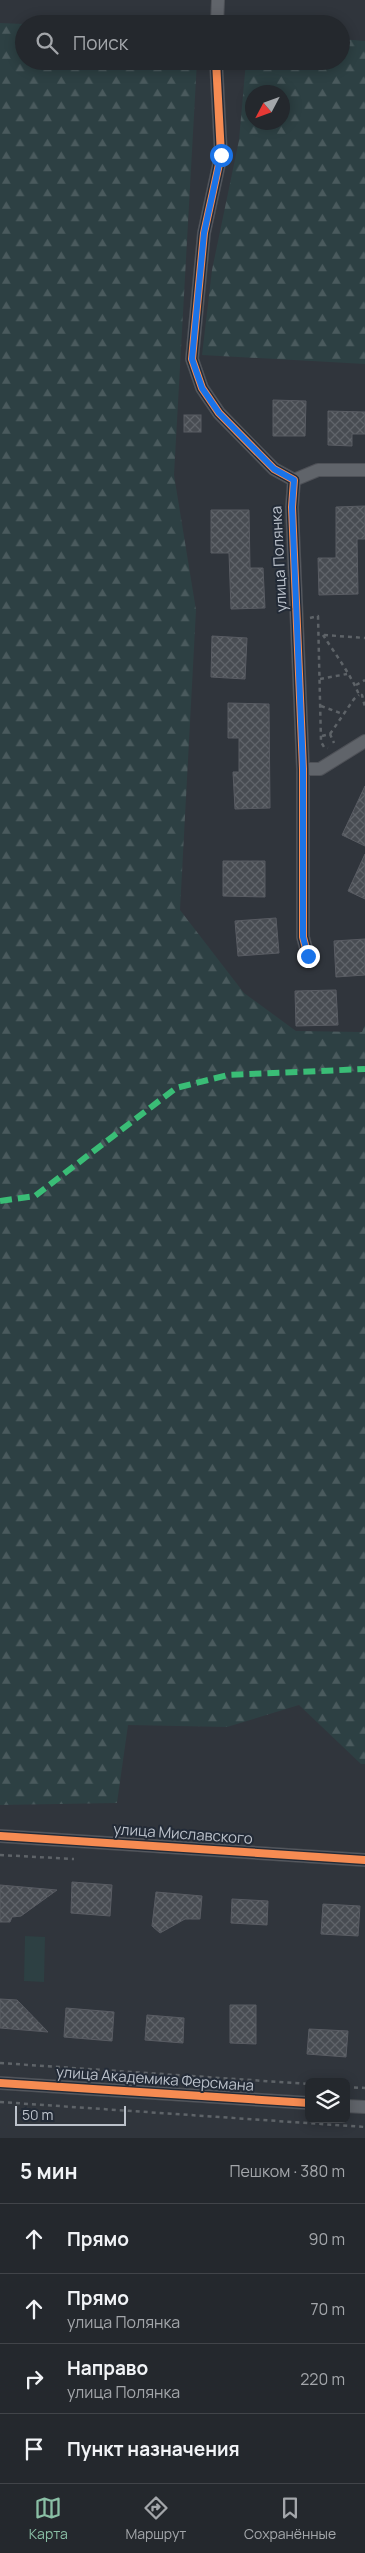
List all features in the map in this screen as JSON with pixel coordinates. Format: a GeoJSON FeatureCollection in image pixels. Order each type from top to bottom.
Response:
{"type":"FeatureCollection","features":[{"type":"Feature","properties":{"kind":"street"},"geometry":{"type":"LineString","coordinates":[[217,15],[218,0]]}},
{"type":"Feature","properties":{"kind":"street"},"geometry":{"type":"LineString","coordinates":[[216,70],[221,155],[204,233],[192,359],[202,388],[219,413],[274,469],[294,480],[318,470],[365,470]]}},
{"type":"Feature","properties":{"kind":"street","name":"улица Полянка"},"geometry":{"type":"LineString","coordinates":[[294,480],[292,507],[303,769],[303,937],[308,956]]}},
{"type":"Feature","properties":{"kind":"street"},"geometry":{"type":"LineString","coordinates":[[303,769],[320,769],[365,742]]}},
{"type":"Feature","properties":{"kind":"street","name":"улица Миславского"},"geometry":{"type":"LineString","coordinates":[[0,1836],[365,1860]]}},
{"type":"Feature","properties":{"kind":"street","name":"улица Академика Ферсмана"},"geometry":{"type":"LineString","coordinates":[[0,2083],[305,2103]]}},
{"type":"Feature","properties":{"kind":"street"},"geometry":{"type":"LineString","coordinates":[[350,2106],[365,2107]]}},
{"type":"Feature","properties":{"kind":"path"},"geometry":{"type":"LineString","coordinates":[[298,620],[318,616],[321,706],[320,742],[324,747],[329,748],[342,740]]}},
{"type":"Feature","properties":{"kind":"path"},"geometry":{"type":"LineString","coordinates":[[319,635],[365,638]]}},
{"type":"Feature","properties":{"kind":"path"},"geometry":{"type":"LineString","coordinates":[[323,635],[346,674],[362,694],[365,707]]}},
{"type":"Feature","properties":{"kind":"path"},"geometry":{"type":"LineString","coordinates":[[320,679],[346,674]]}},
{"type":"Feature","properties":{"kind":"path"},"geometry":{"type":"LineString","coordinates":[[356,685],[365,680]]}},
{"type":"Feature","properties":{"kind":"path"},"geometry":{"type":"LineString","coordinates":[[321,736],[330,734],[342,714],[362,694]]}},
{"type":"Feature","properties":{"kind":"path"},"geometry":{"type":"LineString","coordinates":[[321,706],[342,714]]}},
{"type":"Feature","properties":{"kind":"path"},"geometry":{"type":"LineString","coordinates":[[330,734],[335,740],[334,745]]}},
{"type":"Feature","properties":{"kind":"path"},"geometry":{"type":"LineString","coordinates":[[0,1855],[74,1859]]}},
{"type":"Feature","properties":{"kind":"path"},"geometry":{"type":"LineString","coordinates":[[0,2063],[305,2084]]}},
{"type":"Feature","properties":{"kind":"path"},"geometry":{"type":"LineString","coordinates":[[350,2087],[365,2088]]}},
{"type":"Feature","properties":{"kind":"path"},"geometry":{"type":"LineString","coordinates":[[0,2102],[365,2127]]}},
{"type":"Feature","properties":{"kind":"green space"},"geometry":{"type":"Polygon","coordinates":[[[0,23],[15,24],[15,70],[196,70],[174,475],[196,610],[180,910],[244,993],[296,1031],[362,1032],[365,1025],[365,1764],[361,1764],[299,1705],[227,1727],[128,1725],[117,1803],[0,1805],[0,23]]]}},
{"type":"Feature","properties":{"kind":"green space"},"geometry":{"type":"Polygon","coordinates":[[[350,40],[365,41],[365,364],[202,355],[212,270],[239,140],[245,70],[350,70],[350,40]]]}},
{"type":"Feature","properties":{"kind":"green space"},"geometry":{"type":"Polygon","coordinates":[[[25,1936],[45,1937],[44,1982],[24,1981],[25,1936]]]}},
{"type":"Feature","properties":{"kind":"building"},"geometry":{"type":"Polygon","coordinates":[[[273,400],[306,401],[305,436],[273,436],[273,400]]]}},
{"type":"Feature","properties":{"kind":"building"},"geometry":{"type":"Polygon","coordinates":[[[328,411],[365,412],[365,434],[352,434],[352,446],[328,445],[328,411]]]}},
{"type":"Feature","properties":{"kind":"building"},"geometry":{"type":"Polygon","coordinates":[[[184,415],[201,415],[201,432],[184,432],[184,415]]]}},
{"type":"Feature","properties":{"kind":"building"},"geometry":{"type":"Polygon","coordinates":[[[365,506],[365,539],[357,539],[358,594],[319,595],[318,558],[336,558],[336,507],[365,506]]]}},
{"type":"Feature","properties":{"kind":"building"},"geometry":{"type":"Polygon","coordinates":[[[211,510],[249,510],[250,568],[263,568],[265,608],[231,609],[229,553],[211,553],[211,510]]]}},
{"type":"Feature","properties":{"kind":"building"},"geometry":{"type":"Polygon","coordinates":[[[212,636],[247,638],[245,679],[211,677],[212,636]]]}},
{"type":"Feature","properties":{"kind":"building"},"geometry":{"type":"Polygon","coordinates":[[[228,703],[269,704],[270,808],[235,809],[233,772],[239,772],[239,738],[228,738],[228,703]]]}},
{"type":"Feature","properties":{"kind":"building"},"geometry":{"type":"Polygon","coordinates":[[[365,786],[365,846],[342,835],[365,786]]]}},
{"type":"Feature","properties":{"kind":"building"},"geometry":{"type":"Polygon","coordinates":[[[365,854],[365,899],[348,891],[365,854]]]}},
{"type":"Feature","properties":{"kind":"building"},"geometry":{"type":"Polygon","coordinates":[[[223,861],[265,861],[265,897],[223,896],[223,861]]]}},
{"type":"Feature","properties":{"kind":"building"},"geometry":{"type":"Polygon","coordinates":[[[276,918],[279,953],[238,956],[235,921],[276,918]]]}},
{"type":"Feature","properties":{"kind":"building"},"geometry":{"type":"Polygon","coordinates":[[[365,939],[365,975],[336,977],[334,941],[365,939]]]}},
{"type":"Feature","properties":{"kind":"building"},"geometry":{"type":"Polygon","coordinates":[[[336,990],[338,1025],[296,1026],[295,991],[336,990]]]}},
{"type":"Feature","properties":{"kind":"building"},"geometry":{"type":"Polygon","coordinates":[[[72,1882],[112,1885],[110,1916],[71,1913],[72,1882]]]}},
{"type":"Feature","properties":{"kind":"building"},"geometry":{"type":"Polygon","coordinates":[[[0,1885],[57,1890],[21,1916],[12,1917],[10,1922],[0,1922],[0,1885]]]}},
{"type":"Feature","properties":{"kind":"building"},"geometry":{"type":"Polygon","coordinates":[[[156,1892],[202,1896],[200,1919],[185,1919],[160,1933],[152,1926],[156,1892]]]}},
{"type":"Feature","properties":{"kind":"building"},"geometry":{"type":"Polygon","coordinates":[[[232,1899],[268,1901],[267,1925],[231,1923],[232,1899]]]}},
{"type":"Feature","properties":{"kind":"building"},"geometry":{"type":"Polygon","coordinates":[[[323,1904],[360,1906],[358,1936],[321,1934],[323,1904]]]}},
{"type":"Feature","properties":{"kind":"building"},"geometry":{"type":"Polygon","coordinates":[[[0,1999],[17,2000],[48,2032],[0,2028],[0,1999]]]}},
{"type":"Feature","properties":{"kind":"building"},"geometry":{"type":"Polygon","coordinates":[[[230,2005],[256,2005],[256,2044],[230,2043],[230,2005]]]}},
{"type":"Feature","properties":{"kind":"building"},"geometry":{"type":"Polygon","coordinates":[[[66,2008],[114,2012],[112,2041],[64,2037],[66,2008]]]}},
{"type":"Feature","properties":{"kind":"building"},"geometry":{"type":"Polygon","coordinates":[[[147,2015],[184,2018],[183,2043],[145,2040],[147,2015]]]}},
{"type":"Feature","properties":{"kind":"building"},"geometry":{"type":"Polygon","coordinates":[[[309,2029],[348,2031],[346,2057],[307,2054],[309,2029]]]}},
{"type":"Feature","properties":{"kind":"marked path"},"geometry":{"type":"LineString","coordinates":[[0,1201],[35,1196],[176,1088],[228,1075],[365,1069]]}},
{"type":"Feature","properties":{"kind":"cycle path"},"geometry":{"type":"LineString","coordinates":[[216,70],[221,155],[204,233],[192,359],[202,388],[219,413],[274,469],[294,480],[292,507],[303,769],[303,937],[308,956]]}},
{"type":"Feature","properties":{"kind":"cycle path"},"geometry":{"type":"LineString","coordinates":[[0,1836],[365,1860]]}},
{"type":"Feature","properties":{"kind":"cycle path"},"geometry":{"type":"LineString","coordinates":[[0,2083],[305,2103]]}},
{"type":"Feature","properties":{"kind":"route"},"geometry":{"type":"LineString","coordinates":[[221,155],[204,233],[192,359],[202,388],[219,413],[274,469],[294,480],[292,507],[303,769],[303,937],[308,956]]}}]}
